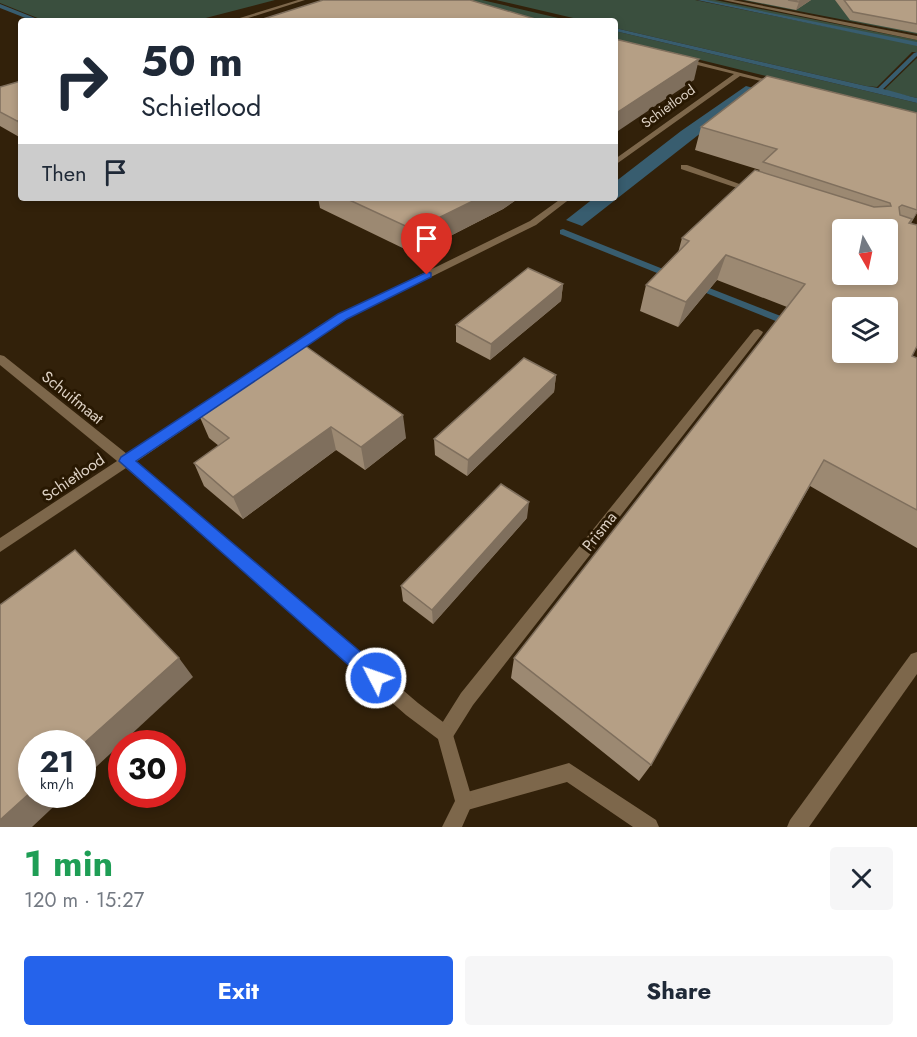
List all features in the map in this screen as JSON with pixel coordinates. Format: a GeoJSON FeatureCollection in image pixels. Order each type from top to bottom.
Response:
{"type":"FeatureCollection","features":[{"type":"Feature","properties":{"kind":"street"},"geometry":{"type":"LineString","coordinates":[[243,18],[303,0]]}},
{"type":"Feature","properties":{"kind":"street"},"geometry":{"type":"LineString","coordinates":[[726,0],[917,37]]}},
{"type":"Feature","properties":{"kind":"street"},"geometry":{"type":"LineString","coordinates":[[671,57],[783,85]]}},
{"type":"Feature","properties":{"kind":"street","name":"Schietlood"},"geometry":{"type":"LineString","coordinates":[[618,161],[738,74]]}},
{"type":"Feature","properties":{"kind":"street"},"geometry":{"type":"LineString","coordinates":[[684,167],[762,193]]}},
{"type":"Feature","properties":{"kind":"street","name":"Schietlood"},"geometry":{"type":"LineString","coordinates":[[0,546],[342,317],[532,223],[563,201]]}},
{"type":"Feature","properties":{"kind":"street","name":"Prisma"},"geometry":{"type":"LineString","coordinates":[[446,734],[474,689],[758,332]]}},
{"type":"Feature","properties":{"kind":"street","name":"Schuifmaat"},"geometry":{"type":"LineString","coordinates":[[0,359],[126,461]]}},
{"type":"Feature","properties":{"kind":"street"},"geometry":{"type":"LineString","coordinates":[[126,461],[412,709],[446,734],[464,802],[452,827]]}},
{"type":"Feature","properties":{"kind":"street"},"geometry":{"type":"LineString","coordinates":[[797,827],[917,660]]}},
{"type":"Feature","properties":{"kind":"street"},"geometry":{"type":"LineString","coordinates":[[464,802],[569,772],[649,827]]}},
{"type":"Feature","properties":{"kind":"green space"},"geometry":{"type":"Polygon","coordinates":[[[0,0],[275,0],[206,18],[38,18],[0,3],[0,0]]]}},
{"type":"Feature","properties":{"kind":"green space"},"geometry":{"type":"Polygon","coordinates":[[[454,0],[482,0],[558,18],[528,18],[454,0]]]}},
{"type":"Feature","properties":{"kind":"green space"},"geometry":{"type":"Polygon","coordinates":[[[496,0],[695,0],[917,45],[917,52],[912,52],[877,87],[866,86],[618,29],[618,18],[573,18],[496,0]]]}},
{"type":"Feature","properties":{"kind":"green space"},"geometry":{"type":"Polygon","coordinates":[[[702,0],[715,0],[917,40],[917,43],[702,0]]]}},
{"type":"Feature","properties":{"kind":"green space"},"geometry":{"type":"Polygon","coordinates":[[[742,0],[917,0],[917,34],[742,0]]]}},
{"type":"Feature","properties":{"kind":"green space"},"geometry":{"type":"Polygon","coordinates":[[[618,32],[917,103],[917,113],[618,40],[618,32]]]}},
{"type":"Feature","properties":{"kind":"green space"},"geometry":{"type":"Polygon","coordinates":[[[917,58],[917,98],[885,89],[917,58]]]}},
{"type":"Feature","properties":{"kind":"water"},"geometry":{"type":"Polygon","coordinates":[[[618,29],[886,90],[917,98],[917,103],[618,32],[618,29]]]}},
{"type":"Feature","properties":{"kind":"water"},"geometry":{"type":"Polygon","coordinates":[[[746,86],[757,89],[618,198],[618,180],[681,131],[746,86]]]}},
{"type":"Feature","properties":{"kind":"water"},"geometry":{"type":"Polygon","coordinates":[[[590,201],[614,201],[582,226],[566,220],[590,201]]]}},
{"type":"Feature","properties":{"kind":"building"},"geometry":{"type":"Polygon","coordinates":[[[323,0],[470,0],[532,18],[266,18],[323,0]]]}},
{"type":"Feature","properties":{"kind":"building"},"geometry":{"type":"Polygon","coordinates":[[[844,0],[917,0],[917,24],[853,12],[844,0]]]}},
{"type":"Feature","properties":{"kind":"building"},"geometry":{"type":"Polygon","coordinates":[[[618,40],[699,59],[618,112],[618,40]]]}},
{"type":"Feature","properties":{"kind":"building"},"geometry":{"type":"Polygon","coordinates":[[[767,76],[917,113],[917,210],[902,205],[899,207],[900,215],[912,219],[909,223],[917,225],[917,346],[912,356],[917,358],[917,510],[824,460],[651,765],[514,658],[805,284],[726,255],[686,302],[646,285],[689,241],[682,238],[755,170],[874,207],[891,206],[890,203],[763,162],[777,149],[701,127],[767,76]]]}},
{"type":"Feature","properties":{"kind":"building"},"geometry":{"type":"Polygon","coordinates":[[[18,82],[18,121],[0,112],[0,87],[18,82]]]}},
{"type":"Feature","properties":{"kind":"building"},"geometry":{"type":"Polygon","coordinates":[[[351,201],[473,201],[414,230],[351,201]]]}},
{"type":"Feature","properties":{"kind":"building"},"geometry":{"type":"Polygon","coordinates":[[[528,268],[563,284],[491,344],[456,325],[528,268]]]}},
{"type":"Feature","properties":{"kind":"building"},"geometry":{"type":"Polygon","coordinates":[[[304,345],[403,415],[361,447],[331,427],[233,497],[194,463],[229,438],[199,415],[304,345]]]}},
{"type":"Feature","properties":{"kind":"building"},"geometry":{"type":"Polygon","coordinates":[[[524,358],[556,375],[468,460],[434,439],[524,358]]]}},
{"type":"Feature","properties":{"kind":"building"},"geometry":{"type":"Polygon","coordinates":[[[501,484],[529,502],[432,610],[401,586],[501,484]]]}},
{"type":"Feature","properties":{"kind":"building"},"geometry":{"type":"Polygon","coordinates":[[[75,550],[179,658],[96,732],[96,730],[18,730],[18,804],[0,820],[0,605],[75,550]]]}},
{"type":"Feature","properties":{"kind":"waterway"},"geometry":{"type":"LineString","coordinates":[[699,0],[917,44]]}},
{"type":"Feature","properties":{"kind":"waterway"},"geometry":{"type":"LineString","coordinates":[[0,6],[30,18]]}},
{"type":"Feature","properties":{"kind":"waterway"},"geometry":{"type":"LineString","coordinates":[[878,91],[916,54]]}},
{"type":"Feature","properties":{"kind":"waterway"},"geometry":{"type":"LineString","coordinates":[[563,232],[675,277]]}},
{"type":"Feature","properties":{"kind":"waterway"},"geometry":{"type":"LineString","coordinates":[[694,285],[792,324]]}},
{"type":"Feature","properties":{"kind":"route"},"geometry":{"type":"LineString","coordinates":[[376,678],[126,461],[342,317],[427,275]]}}]}
